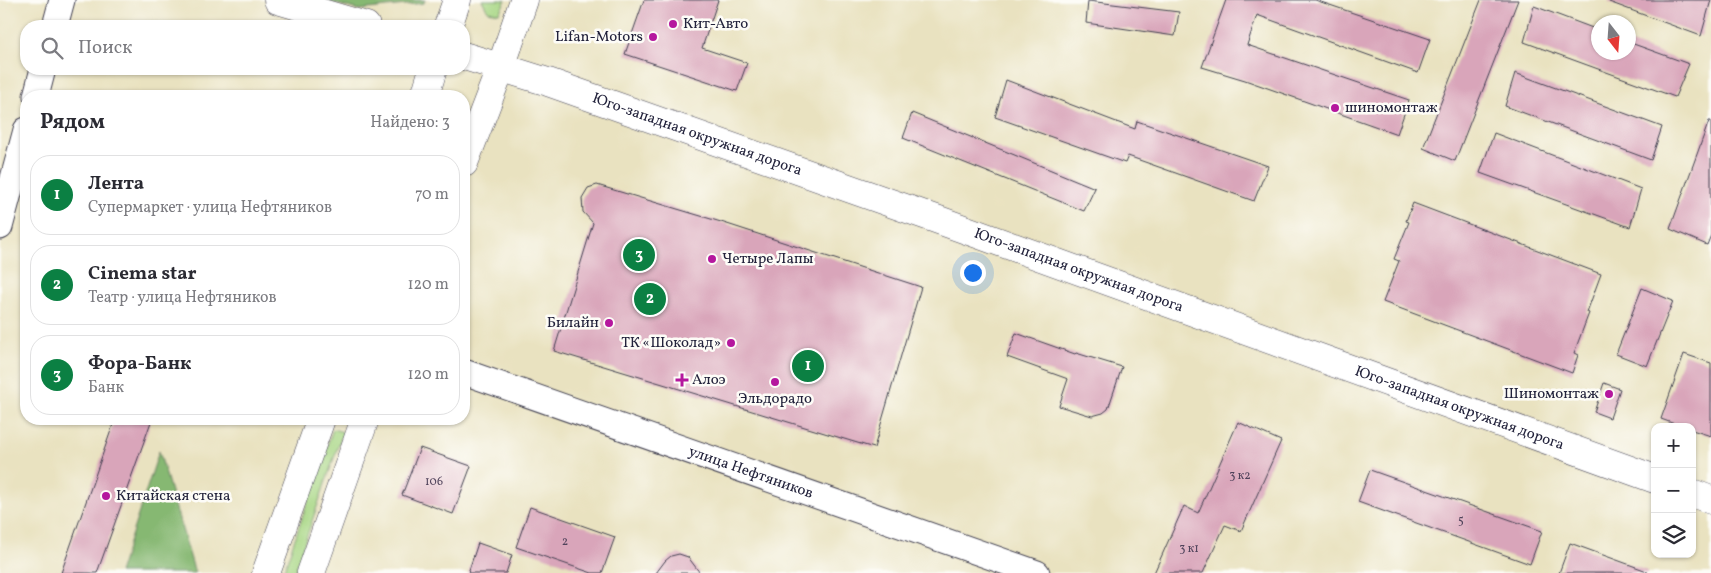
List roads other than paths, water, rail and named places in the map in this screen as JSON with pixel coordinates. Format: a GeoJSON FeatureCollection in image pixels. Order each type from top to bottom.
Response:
{"type":"FeatureCollection","features":[{"type":"Feature","properties":{"kind":"main road"},"geometry":{"type":"LineString","coordinates":[[278,0],[346,20]]}},
{"type":"Feature","properties":{"kind":"main road"},"geometry":{"type":"LineString","coordinates":[[450,20],[457,0]]}},
{"type":"Feature","properties":{"kind":"main road"},"geometry":{"type":"LineString","coordinates":[[470,147],[524,0]]}},
{"type":"Feature","properties":{"kind":"main road","name":"Юго-западная окружная дорога"},"geometry":{"type":"LineString","coordinates":[[470,58],[548,82],[936,219],[1651,478]]}},
{"type":"Feature","properties":{"kind":"main road"},"geometry":{"type":"LineString","coordinates":[[427,90],[431,75]]}},
{"type":"Feature","properties":{"kind":"main road"},"geometry":{"type":"LineString","coordinates":[[266,573],[319,425]]}},
{"type":"Feature","properties":{"kind":"main road"},"geometry":{"type":"LineString","coordinates":[[311,573],[358,425]]}},
{"type":"Feature","properties":{"kind":"main road"},"geometry":{"type":"LineString","coordinates":[[1696,494],[1711,500]]}},
{"type":"Feature","properties":{"kind":"street"},"geometry":{"type":"LineString","coordinates":[[57,20],[62,0]]}},
{"type":"Feature","properties":{"kind":"street"},"geometry":{"type":"LineString","coordinates":[[38,90],[41,75]]}},
{"type":"Feature","properties":{"kind":"street"},"geometry":{"type":"LineString","coordinates":[[0,227],[20,152]]}},
{"type":"Feature","properties":{"kind":"street","name":"улица Нефтяников"},"geometry":{"type":"LineString","coordinates":[[470,374],[1037,573]]}},
{"type":"Feature","properties":{"kind":"place","name":"Кит-Авто"},"geometry":{"type":"Point","coordinates":[673,24]}},
{"type":"Feature","properties":{"kind":"place","name":"Lifan-Motors"},"geometry":{"type":"Point","coordinates":[653,37]}},
{"type":"Feature","properties":{"kind":"place","name":"шиномонтаж"},"geometry":{"type":"Point","coordinates":[1335,108]}},
{"type":"Feature","properties":{"kind":"place","name":"Фора-Банк"},"geometry":{"type":"Point","coordinates":[639,255]}},
{"type":"Feature","properties":{"kind":"place","name":"Четыре Лапы"},"geometry":{"type":"Point","coordinates":[712,259]}},
{"type":"Feature","properties":{"kind":"place","name":"Cinema star"},"geometry":{"type":"Point","coordinates":[650,299]}},
{"type":"Feature","properties":{"kind":"place","name":"Билайн"},"geometry":{"type":"Point","coordinates":[609,323]}},
{"type":"Feature","properties":{"kind":"place","name":"ТК «Шоколад»"},"geometry":{"type":"Point","coordinates":[731,343]}},
{"type":"Feature","properties":{"kind":"place","name":"Лента"},"geometry":{"type":"Point","coordinates":[808,366]}},
{"type":"Feature","properties":{"kind":"place","name":"Алоэ"},"geometry":{"type":"Point","coordinates":[682,380]}},
{"type":"Feature","properties":{"kind":"place","name":"Эльдорадо"},"geometry":{"type":"Point","coordinates":[775,382]}},
{"type":"Feature","properties":{"kind":"place","name":"Шиномонтаж"},"geometry":{"type":"Point","coordinates":[1609,394]}},
{"type":"Feature","properties":{"kind":"place","name":"Китайская стена"},"geometry":{"type":"Point","coordinates":[106,496]}}]}
